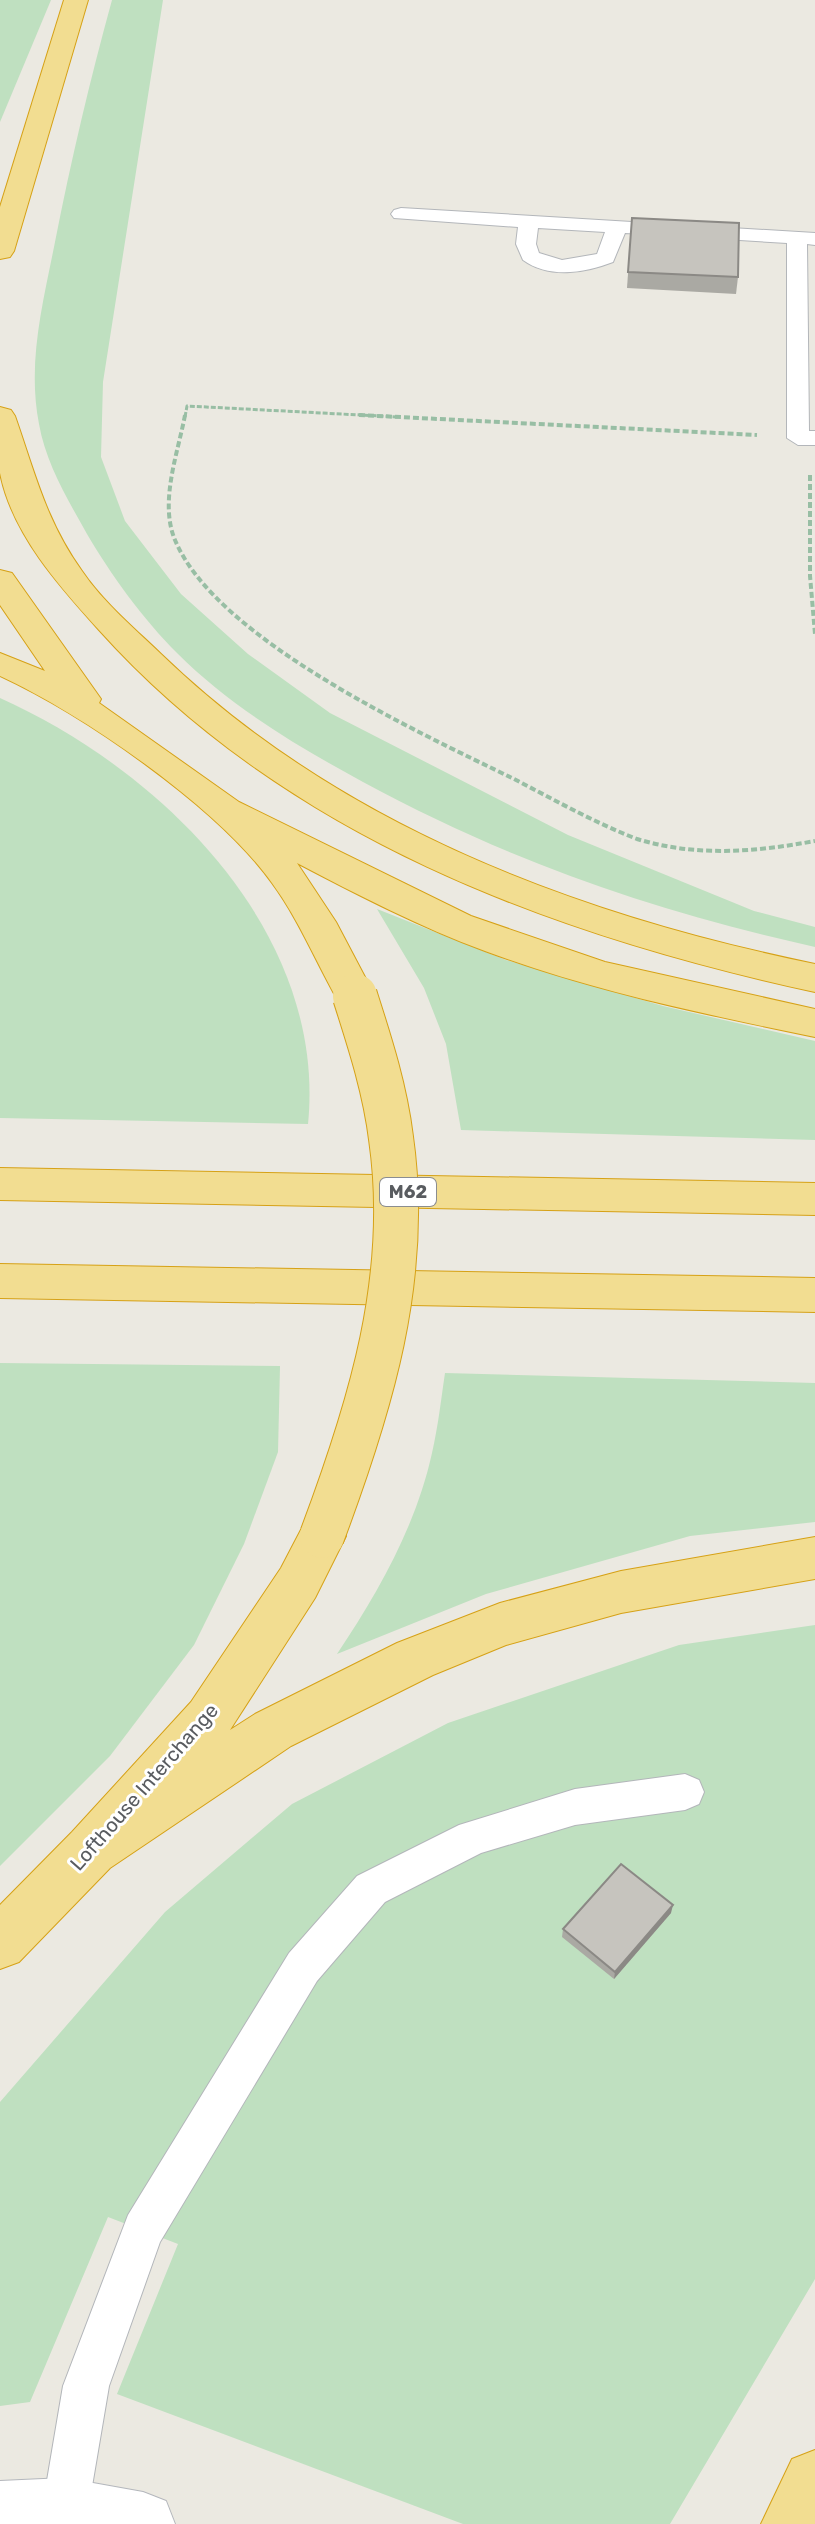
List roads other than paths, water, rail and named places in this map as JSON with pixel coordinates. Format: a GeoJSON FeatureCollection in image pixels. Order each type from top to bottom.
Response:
{"type":"FeatureCollection","features":[{"type":"Feature","properties":{"kind":"highway"},"geometry":{"type":"LineString","coordinates":[[0,251],[76,0]]}},
{"type":"Feature","properties":{"kind":"highway"},"geometry":{"type":"LineString","coordinates":[[0,416],[22,493],[67,574],[157,674],[209,719],[279,771],[361,817],[469,870],[583,917],[758,968],[815,978]]}},
{"type":"Feature","properties":{"kind":"highway"},"geometry":{"type":"LineString","coordinates":[[0,580],[49,654],[96,714]]}},
{"type":"Feature","properties":{"kind":"highway","name":"Lofthouse Interchange"},"geometry":{"type":"LineString","coordinates":[[0,663],[96,714],[228,811],[270,853],[301,894],[330,942],[355,996],[374,1050],[385,1094],[398,1215],[397,1276],[382,1355],[356,1450],[322,1536],[298,1583],[209,1718],[91,1850],[0,1943]]}},
{"type":"Feature","properties":{"kind":"highway"},"geometry":{"type":"LineString","coordinates":[[228,811],[405,902],[536,955],[713,1002],[815,1023]]}},
{"type":"Feature","properties":{"kind":"highway","name":"M62"},"geometry":{"type":"LineString","coordinates":[[0,1184],[815,1199]]}},
{"type":"Feature","properties":{"kind":"highway"},"geometry":{"type":"LineString","coordinates":[[0,1281],[815,1295]]}},
{"type":"Feature","properties":{"kind":"highway"},"geometry":{"type":"LineString","coordinates":[[91,1850],[273,1730],[415,1659],[500,1625],[621,1592],[815,1558]]}},
{"type":"Feature","properties":{"kind":"highway"},"geometry":{"type":"LineString","coordinates":[[793,2524],[815,2482]]}},
{"type":"Feature","properties":{"kind":"main road"},"geometry":{"type":"LineString","coordinates":[[0,2513],[65,2510],[143,2524]]}},
{"type":"Feature","properties":{"kind":"lane"},"geometry":{"type":"LineString","coordinates":[[401,214],[806,239],[808,438]]}},
{"type":"Feature","properties":{"kind":"lane"},"geometry":{"type":"LineString","coordinates":[[529,222],[525,246],[528,252],[545,263],[572,267],[606,258],[611,252],[617,227]]}},
{"type":"Feature","properties":{"kind":"lane"},"geometry":{"type":"LineString","coordinates":[[65,2510],[86,2386],[143,2230],[312,1956],[371,1889],[473,1838],[575,1807],[685,1792]]}}]}
